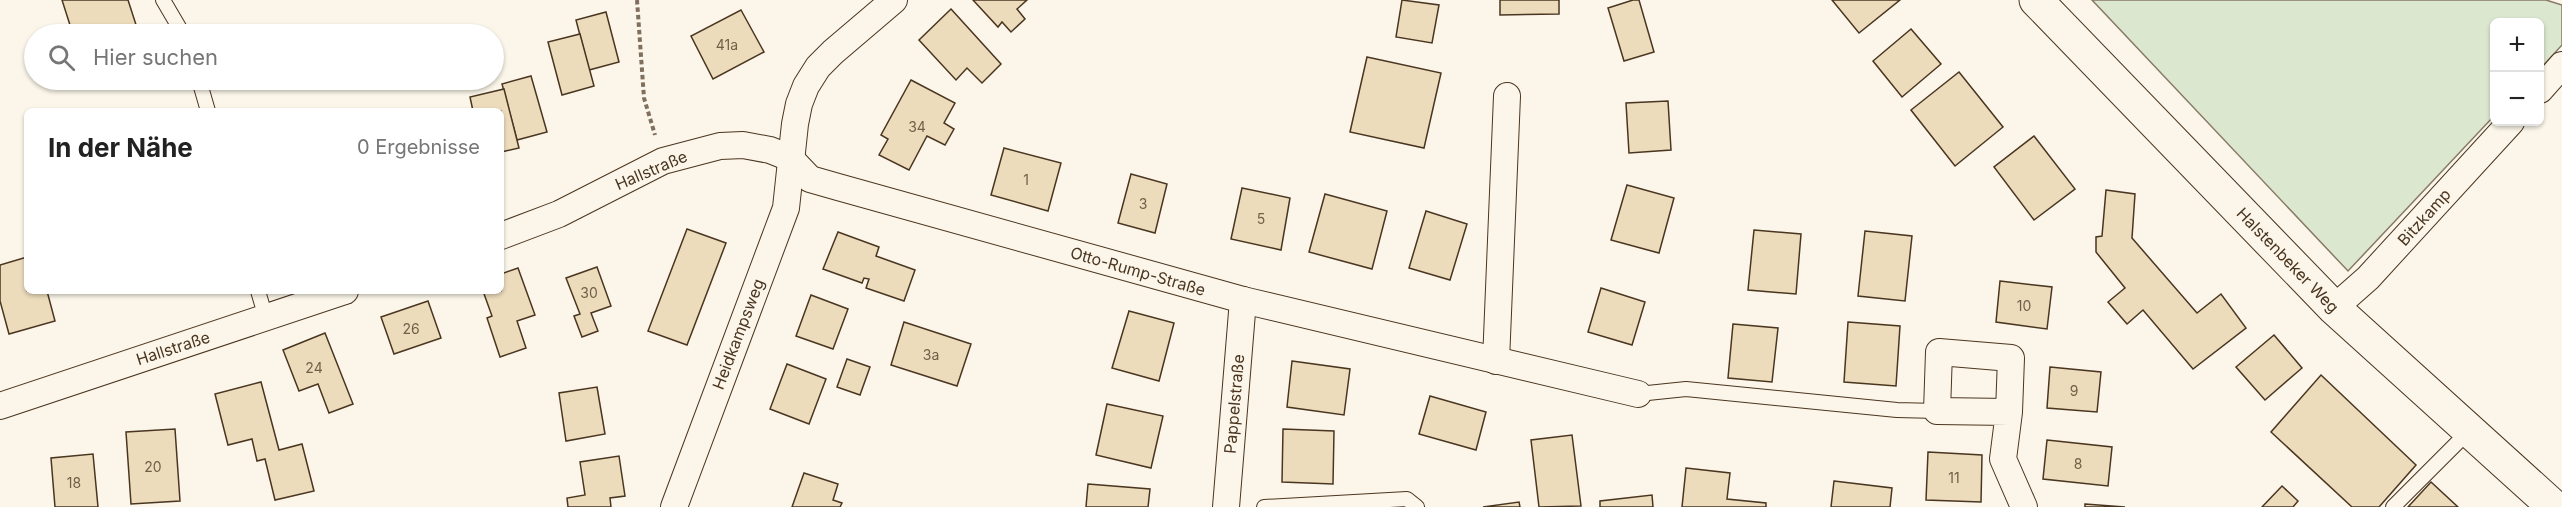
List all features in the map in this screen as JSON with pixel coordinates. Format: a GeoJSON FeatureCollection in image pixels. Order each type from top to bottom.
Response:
{"type":"FeatureCollection","features":[{"type":"Feature","properties":{"kind":"main road","name":"Halstenbeker Weg"},"geometry":{"type":"LineString","coordinates":[[2036,0],[2334,308],[2554,507]]}},
{"type":"Feature","properties":{"kind":"street"},"geometry":{"type":"LineString","coordinates":[[790,158],[799,104],[806,86],[818,67],[894,0]]}},
{"type":"Feature","properties":{"kind":"street"},"geometry":{"type":"LineString","coordinates":[[2544,85],[2562,65]]}},
{"type":"Feature","properties":{"kind":"street"},"geometry":{"type":"LineString","coordinates":[[1496,361],[1507,96]]}},
{"type":"Feature","properties":{"kind":"street","name":"Bitzkamp"},"geometry":{"type":"LineString","coordinates":[[2334,308],[2368,278],[2507,126]]}},
{"type":"Feature","properties":{"kind":"street","name":"Hallstraße"},"geometry":{"type":"LineString","coordinates":[[504,235],[559,214],[663,161],[720,146],[743,144],[770,150],[790,158]]}},
{"type":"Feature","properties":{"kind":"street","name":"Otto-Rump-Straße"},"geometry":{"type":"LineString","coordinates":[[790,158],[810,179],[1243,300],[1638,394]]}},
{"type":"Feature","properties":{"kind":"street","name":"Heidkampsweg"},"geometry":{"type":"LineString","coordinates":[[675,507],[786,208],[790,158]]}},
{"type":"Feature","properties":{"kind":"street","name":"Hallstraße"},"geometry":{"type":"LineString","coordinates":[[0,406],[336,294]]}},
{"type":"Feature","properties":{"kind":"street","name":"Pappelstraße"},"geometry":{"type":"LineString","coordinates":[[1226,507],[1243,300]]}},
{"type":"Feature","properties":{"kind":"street"},"geometry":{"type":"LineString","coordinates":[[2009,412],[1937,411],[1939,352],[2011,358],[2009,412],[2003,459],[2024,507]]}},
{"type":"Feature","properties":{"kind":"lane"},"geometry":{"type":"LineString","coordinates":[[163,0],[177,24]]}},
{"type":"Feature","properties":{"kind":"lane"},"geometry":{"type":"LineString","coordinates":[[203,90],[207,108]]}},
{"type":"Feature","properties":{"kind":"lane"},"geometry":{"type":"LineString","coordinates":[[259,294],[266,318]]}},
{"type":"Feature","properties":{"kind":"lane"},"geometry":{"type":"LineString","coordinates":[[1638,394],[1686,389],[1897,410],[1937,411]]}},
{"type":"Feature","properties":{"kind":"lane"},"geometry":{"type":"LineString","coordinates":[[2393,507],[2469,431]]}},
{"type":"Feature","properties":{"kind":"lane"},"geometry":{"type":"LineString","coordinates":[[1264,507],[1407,500],[1416,507]]}},
{"type":"Feature","properties":{"kind":"path"},"geometry":{"type":"LineString","coordinates":[[637,0],[644,98],[663,161]]}},
{"type":"Feature","properties":{"kind":"green space"},"geometry":{"type":"Polygon","coordinates":[[[2092,0],[2546,0],[2562,5],[2562,45],[2544,65],[2544,18],[2490,18],[2490,120],[2348,271],[2092,0]]]}},
{"type":"Feature","properties":{"kind":"building"},"geometry":{"type":"Polygon","coordinates":[[[62,0],[128,0],[136,24],[70,24],[62,0]]]}},
{"type":"Feature","properties":{"kind":"building"},"geometry":{"type":"Polygon","coordinates":[[[973,0],[1027,0],[1017,9],[1025,19],[1011,32],[1002,22],[998,27],[973,0]]]}},
{"type":"Feature","properties":{"kind":"building"},"geometry":{"type":"Polygon","coordinates":[[[1402,0],[1439,5],[1432,43],[1396,37],[1402,0]]]}},
{"type":"Feature","properties":{"kind":"building"},"geometry":{"type":"Polygon","coordinates":[[[1500,0],[1559,0],[1559,14],[1500,15],[1500,0]]]}},
{"type":"Feature","properties":{"kind":"building"},"geometry":{"type":"Polygon","coordinates":[[[1639,0],[1654,52],[1624,61],[1608,8],[1639,0]]]}},
{"type":"Feature","properties":{"kind":"building"},"geometry":{"type":"Polygon","coordinates":[[[1832,0],[1900,0],[1859,33],[1832,0]]]}},
{"type":"Feature","properties":{"kind":"building"},"geometry":{"type":"Polygon","coordinates":[[[951,9],[1001,64],[982,83],[967,68],[956,80],[919,40],[951,9]]]}},
{"type":"Feature","properties":{"kind":"building"},"geometry":{"type":"Polygon","coordinates":[[[741,10],[764,52],[713,79],[691,36],[741,10]]]}},
{"type":"Feature","properties":{"kind":"building"},"geometry":{"type":"Polygon","coordinates":[[[606,12],[619,62],[589,70],[576,20],[606,12]]]}},
{"type":"Feature","properties":{"kind":"building"},"geometry":{"type":"Polygon","coordinates":[[[1911,29],[1941,64],[1902,97],[1873,61],[1911,29]]]}},
{"type":"Feature","properties":{"kind":"building"},"geometry":{"type":"Polygon","coordinates":[[[580,34],[594,86],[562,95],[548,42],[580,34]]]}},
{"type":"Feature","properties":{"kind":"building"},"geometry":{"type":"Polygon","coordinates":[[[1367,57],[1441,73],[1424,148],[1350,132],[1367,57]]]}},
{"type":"Feature","properties":{"kind":"building"},"geometry":{"type":"Polygon","coordinates":[[[1959,72],[2003,127],[1955,166],[1911,110],[1959,72]]]}},
{"type":"Feature","properties":{"kind":"building"},"geometry":{"type":"Polygon","coordinates":[[[531,76],[547,132],[517,140],[504,90],[504,83],[531,76]]]}},
{"type":"Feature","properties":{"kind":"building"},"geometry":{"type":"Polygon","coordinates":[[[911,80],[955,103],[944,123],[954,129],[945,145],[927,136],[909,170],[879,155],[888,139],[881,135],[911,80]]]}},
{"type":"Feature","properties":{"kind":"building"},"geometry":{"type":"Polygon","coordinates":[[[504,89],[519,148],[504,151],[504,108],[472,108],[470,97],[504,89]]]}},
{"type":"Feature","properties":{"kind":"building"},"geometry":{"type":"Polygon","coordinates":[[[1668,101],[1671,150],[1629,153],[1626,103],[1668,101]]]}},
{"type":"Feature","properties":{"kind":"building"},"geometry":{"type":"Polygon","coordinates":[[[2034,136],[2075,189],[2034,220],[1994,167],[2034,136]]]}},
{"type":"Feature","properties":{"kind":"building"},"geometry":{"type":"Polygon","coordinates":[[[1004,148],[1061,163],[1048,211],[991,195],[1004,148]]]}},
{"type":"Feature","properties":{"kind":"building"},"geometry":{"type":"Polygon","coordinates":[[[1131,174],[1167,184],[1155,233],[1118,223],[1131,174]]]}},
{"type":"Feature","properties":{"kind":"building"},"geometry":{"type":"Polygon","coordinates":[[[1627,185],[1674,198],[1659,253],[1611,240],[1627,185]]]}},
{"type":"Feature","properties":{"kind":"building"},"geometry":{"type":"Polygon","coordinates":[[[1242,188],[1290,198],[1281,250],[1231,239],[1242,188]]]}},
{"type":"Feature","properties":{"kind":"building"},"geometry":{"type":"Polygon","coordinates":[[[2106,190],[2135,194],[2132,238],[2197,313],[2221,294],[2246,328],[2193,369],[2143,310],[2127,324],[2108,302],[2125,288],[2096,252],[2096,237],[2102,236],[2106,190]]]}},
{"type":"Feature","properties":{"kind":"building"},"geometry":{"type":"Polygon","coordinates":[[[1325,194],[1387,211],[1372,269],[1309,252],[1325,194]]]}},
{"type":"Feature","properties":{"kind":"building"},"geometry":{"type":"Polygon","coordinates":[[[1426,211],[1467,224],[1450,280],[1409,268],[1426,211]]]}},
{"type":"Feature","properties":{"kind":"building"},"geometry":{"type":"Polygon","coordinates":[[[687,229],[726,243],[687,345],[648,331],[687,229]]]}},
{"type":"Feature","properties":{"kind":"building"},"geometry":{"type":"Polygon","coordinates":[[[1754,230],[1801,234],[1796,294],[1748,290],[1754,230]]]}},
{"type":"Feature","properties":{"kind":"building"},"geometry":{"type":"Polygon","coordinates":[[[1865,231],[1912,236],[1905,301],[1858,296],[1865,231]]]}},
{"type":"Feature","properties":{"kind":"building"},"geometry":{"type":"Polygon","coordinates":[[[838,232],[879,247],[876,256],[915,270],[904,301],[866,288],[869,279],[864,278],[862,283],[823,269],[838,232]]]}},
{"type":"Feature","properties":{"kind":"building"},"geometry":{"type":"Polygon","coordinates":[[[24,258],[24,294],[48,294],[55,321],[9,334],[0,301],[0,265],[24,258]]]}},
{"type":"Feature","properties":{"kind":"building"},"geometry":{"type":"Polygon","coordinates":[[[597,267],[611,306],[591,313],[598,331],[582,337],[574,316],[580,314],[566,278],[597,267]]]}},
{"type":"Feature","properties":{"kind":"building"},"geometry":{"type":"Polygon","coordinates":[[[518,268],[535,315],[517,321],[526,348],[500,357],[487,318],[492,316],[484,294],[504,294],[504,273],[518,268]]]}},
{"type":"Feature","properties":{"kind":"building"},"geometry":{"type":"Polygon","coordinates":[[[2000,281],[2052,287],[2047,329],[1996,322],[2000,281]]]}},
{"type":"Feature","properties":{"kind":"building"},"geometry":{"type":"Polygon","coordinates":[[[1601,288],[1645,302],[1632,345],[1588,332],[1601,288]]]}},
{"type":"Feature","properties":{"kind":"building"},"geometry":{"type":"Polygon","coordinates":[[[811,295],[848,309],[833,349],[796,336],[811,295]]]}},
{"type":"Feature","properties":{"kind":"building"},"geometry":{"type":"Polygon","coordinates":[[[428,301],[441,338],[394,354],[381,317],[428,301]]]}},
{"type":"Feature","properties":{"kind":"building"},"geometry":{"type":"Polygon","coordinates":[[[1129,311],[1174,323],[1159,381],[1112,368],[1129,311]]]}},
{"type":"Feature","properties":{"kind":"building"},"geometry":{"type":"Polygon","coordinates":[[[904,322],[971,344],[957,386],[891,365],[904,322]]]}},
{"type":"Feature","properties":{"kind":"building"},"geometry":{"type":"Polygon","coordinates":[[[1848,322],[1900,326],[1896,386],[1844,382],[1848,322]]]}},
{"type":"Feature","properties":{"kind":"building"},"geometry":{"type":"Polygon","coordinates":[[[1733,324],[1778,328],[1772,382],[1728,378],[1733,324]]]}},
{"type":"Feature","properties":{"kind":"building"},"geometry":{"type":"Polygon","coordinates":[[[325,333],[353,404],[329,413],[318,384],[299,391],[283,350],[325,333]]]}},
{"type":"Feature","properties":{"kind":"building"},"geometry":{"type":"Polygon","coordinates":[[[2274,335],[2302,368],[2265,400],[2236,367],[2274,335]]]}},
{"type":"Feature","properties":{"kind":"building"},"geometry":{"type":"Polygon","coordinates":[[[847,359],[870,367],[860,395],[837,387],[847,359]]]}},
{"type":"Feature","properties":{"kind":"building"},"geometry":{"type":"Polygon","coordinates":[[[1292,361],[1350,369],[1344,415],[1287,407],[1292,361]]]}},
{"type":"Feature","properties":{"kind":"building"},"geometry":{"type":"Polygon","coordinates":[[[787,364],[826,379],[809,424],[770,409],[787,364]]]}},
{"type":"Feature","properties":{"kind":"building"},"geometry":{"type":"Polygon","coordinates":[[[2050,367],[2101,372],[2097,412],[2047,408],[2050,367]]]}},
{"type":"Feature","properties":{"kind":"building"},"geometry":{"type":"Polygon","coordinates":[[[2321,375],[2416,465],[2379,507],[2352,507],[2271,432],[2321,375]]]}},
{"type":"Feature","properties":{"kind":"building"},"geometry":{"type":"Polygon","coordinates":[[[261,382],[279,450],[302,444],[314,491],[275,500],[265,459],[257,461],[252,439],[228,445],[215,394],[261,382]]]}},
{"type":"Feature","properties":{"kind":"building"},"geometry":{"type":"Polygon","coordinates":[[[597,387],[605,434],[566,441],[559,393],[597,387]]]}},
{"type":"Feature","properties":{"kind":"building"},"geometry":{"type":"Polygon","coordinates":[[[1430,396],[1486,412],[1476,450],[1419,434],[1430,396]]]}},
{"type":"Feature","properties":{"kind":"building"},"geometry":{"type":"Polygon","coordinates":[[[1107,404],[1163,416],[1151,468],[1096,455],[1107,404]]]}},
{"type":"Feature","properties":{"kind":"building"},"geometry":{"type":"Polygon","coordinates":[[[175,429],[180,501],[131,504],[126,432],[175,429]]]}},
{"type":"Feature","properties":{"kind":"building"},"geometry":{"type":"Polygon","coordinates":[[[1283,429],[1334,431],[1333,484],[1282,482],[1283,429]]]}},
{"type":"Feature","properties":{"kind":"building"},"geometry":{"type":"Polygon","coordinates":[[[1572,435],[1581,506],[1539,507],[1531,440],[1572,435]]]}},
{"type":"Feature","properties":{"kind":"building"},"geometry":{"type":"Polygon","coordinates":[[[2047,440],[2112,447],[2108,486],[2043,479],[2047,440]]]}},
{"type":"Feature","properties":{"kind":"building"},"geometry":{"type":"Polygon","coordinates":[[[1928,452],[1982,455],[1981,502],[1926,500],[1928,452]]]}},
{"type":"Feature","properties":{"kind":"building"},"geometry":{"type":"Polygon","coordinates":[[[93,454],[98,507],[55,507],[51,458],[93,454]]]}},
{"type":"Feature","properties":{"kind":"building"},"geometry":{"type":"Polygon","coordinates":[[[619,456],[625,496],[610,498],[611,507],[568,507],[567,498],[585,495],[580,462],[619,456]]]}},
{"type":"Feature","properties":{"kind":"building"},"geometry":{"type":"Polygon","coordinates":[[[1686,468],[1730,473],[1727,499],[1766,503],[1766,507],[1682,507],[1686,468]]]}},
{"type":"Feature","properties":{"kind":"building"},"geometry":{"type":"Polygon","coordinates":[[[804,473],[838,484],[833,500],[842,503],[840,507],[792,507],[804,473]]]}},
{"type":"Feature","properties":{"kind":"building"},"geometry":{"type":"Polygon","coordinates":[[[1834,481],[1892,488],[1890,507],[1831,507],[1834,481]]]}},
{"type":"Feature","properties":{"kind":"building"},"geometry":{"type":"Polygon","coordinates":[[[2431,482],[2458,507],[2408,507],[2431,482]]]}},
{"type":"Feature","properties":{"kind":"building"},"geometry":{"type":"Polygon","coordinates":[[[1088,484],[1150,489],[1148,507],[1086,507],[1088,484]]]}},
{"type":"Feature","properties":{"kind":"building"},"geometry":{"type":"Polygon","coordinates":[[[2282,486],[2298,501],[2293,507],[2262,507],[2282,486]]]}},
{"type":"Feature","properties":{"kind":"building"},"geometry":{"type":"Polygon","coordinates":[[[1652,495],[1653,507],[1600,507],[1600,501],[1652,495]]]}},
{"type":"Feature","properties":{"kind":"building"},"geometry":{"type":"Polygon","coordinates":[[[1519,502],[1520,507],[1483,507],[1519,502]]]}},
{"type":"Feature","properties":{"kind":"building"},"geometry":{"type":"Polygon","coordinates":[[[2085,504],[2125,507],[2085,507],[2085,504]]]}}]}
